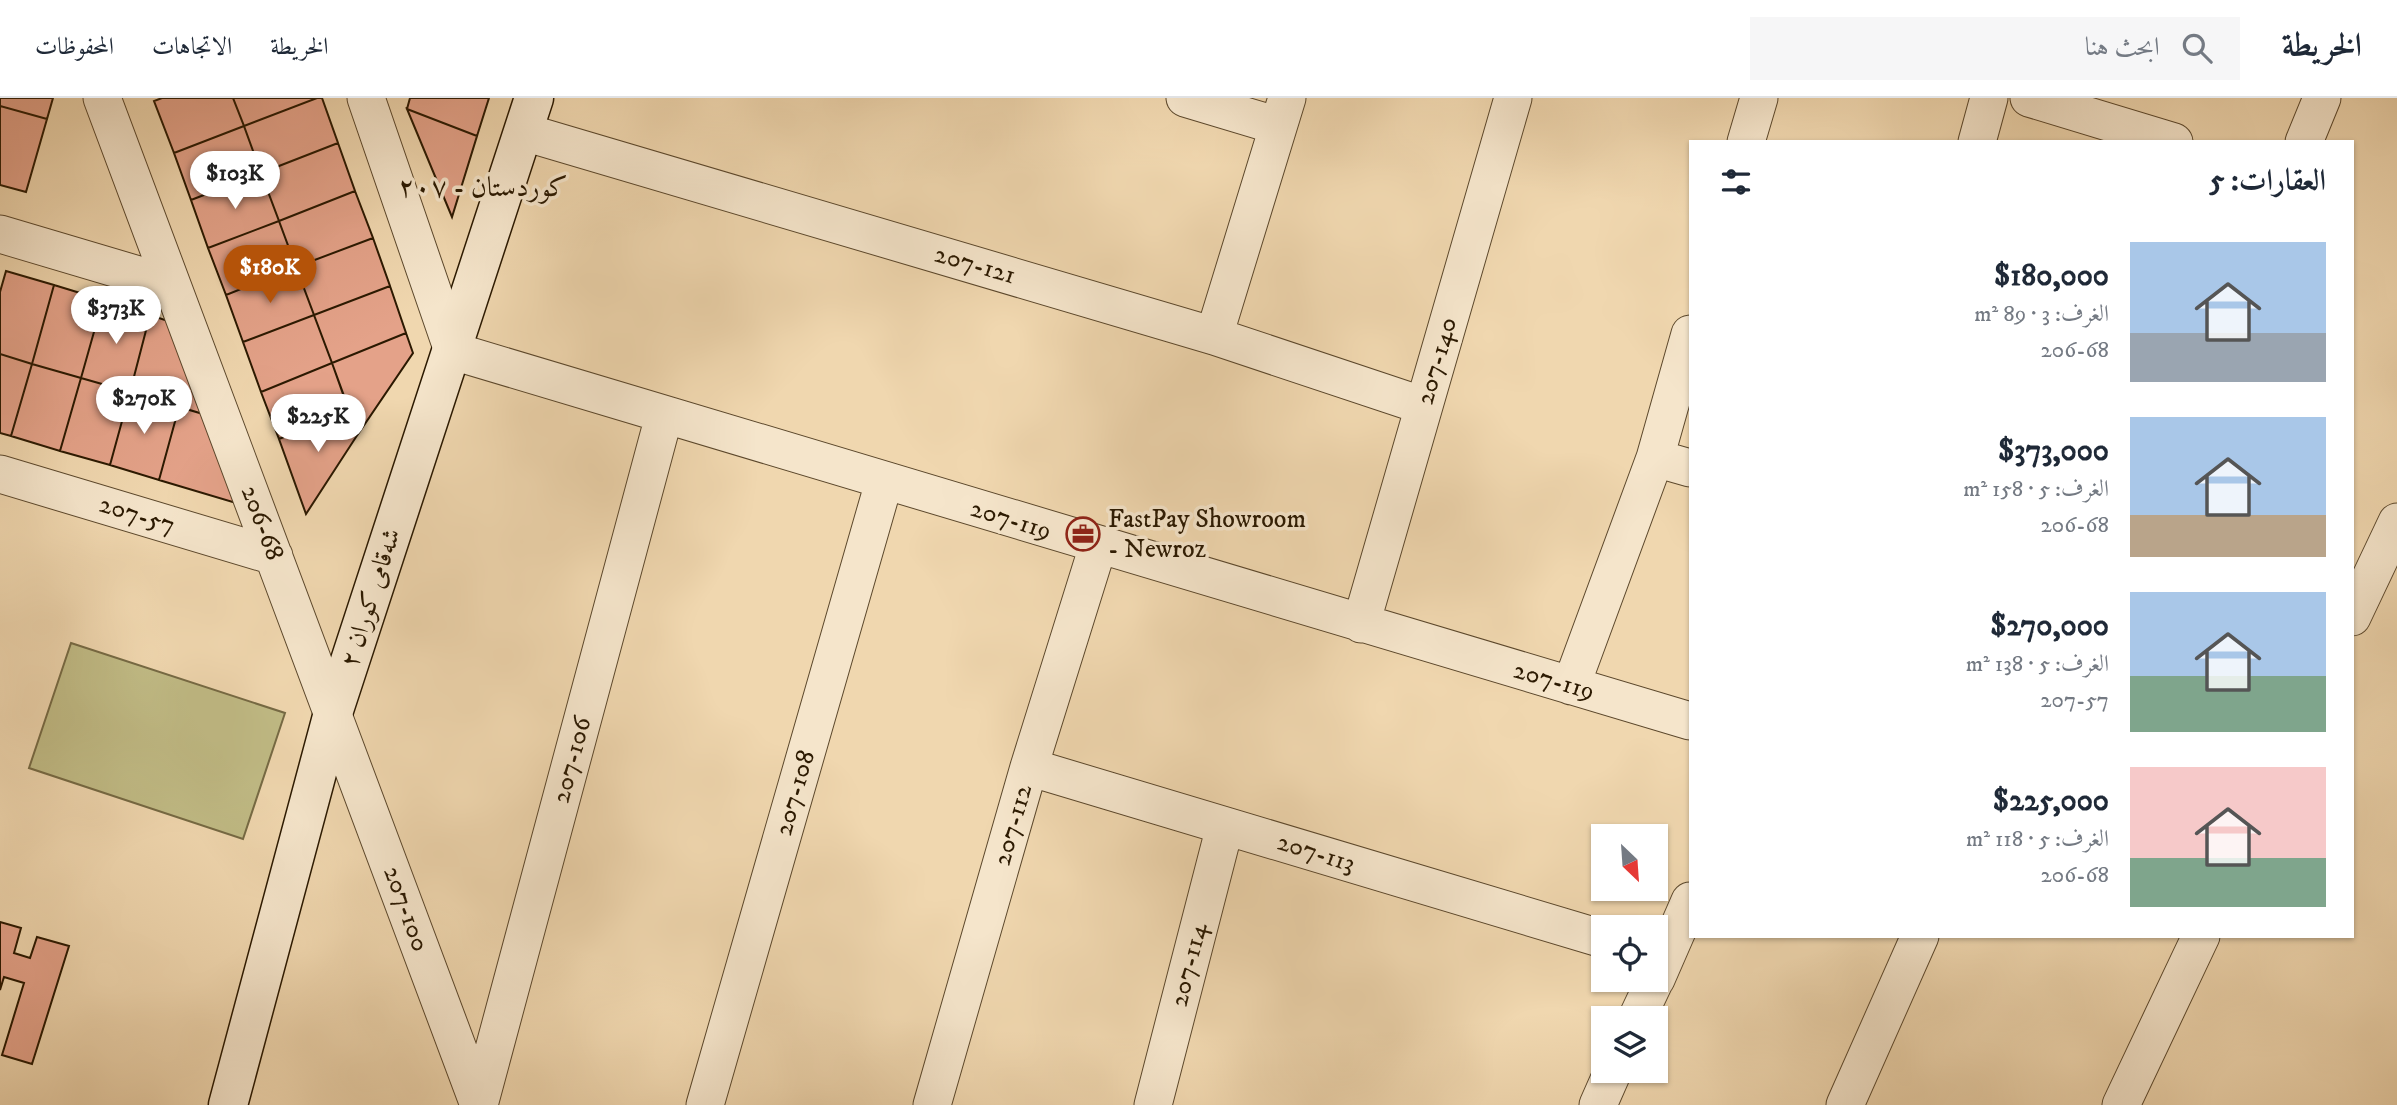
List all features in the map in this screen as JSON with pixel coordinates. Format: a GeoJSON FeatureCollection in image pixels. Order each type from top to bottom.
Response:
{"type":"FeatureCollection","features":[{"type":"Feature","properties":{"kind":"street","name":"206-68"},"geometry":{"type":"LineString","coordinates":[[102,98],[333,713]]}},
{"type":"Feature","properties":{"kind":"street"},"geometry":{"type":"LineString","coordinates":[[366,98],[453,351]]}},
{"type":"Feature","properties":{"kind":"street"},"geometry":{"type":"LineString","coordinates":[[1185,98],[1283,112],[1214,336]]}},
{"type":"Feature","properties":{"kind":"street","name":"207-140"},"geometry":{"type":"LineString","coordinates":[[1361,624],[1513,98]]}},
{"type":"Feature","properties":{"kind":"street"},"geometry":{"type":"LineString","coordinates":[[1747,140],[1759,98]]}},
{"type":"Feature","properties":{"kind":"street"},"geometry":{"type":"LineString","coordinates":[[1978,140],[1989,98]]}},
{"type":"Feature","properties":{"kind":"street"},"geometry":{"type":"LineString","coordinates":[[2029,98],[2167,140]]}},
{"type":"Feature","properties":{"kind":"street"},"geometry":{"type":"LineString","coordinates":[[2305,140],[2322,98]]}},
{"type":"Feature","properties":{"kind":"street","name":"شەقامی کوران ٢"},"geometry":{"type":"LineString","coordinates":[[228,1105],[333,713],[529,115]]}},
{"type":"Feature","properties":{"kind":"street","name":"207-121"},"geometry":{"type":"LineString","coordinates":[[529,115],[1424,406]]}},
{"type":"Feature","properties":{"kind":"street"},"geometry":{"type":"LineString","coordinates":[[0,234],[172,285]]}},
{"type":"Feature","properties":{"kind":"street"},"geometry":{"type":"LineString","coordinates":[[1571,686],[1655,458],[1689,338]]}},
{"type":"Feature","properties":{"kind":"street","name":"207-119"},"geometry":{"type":"LineString","coordinates":[[453,351],[1689,721]]}},
{"type":"Feature","properties":{"kind":"street","name":"207-106"},"geometry":{"type":"LineString","coordinates":[[479,1105],[664,416]]}},
{"type":"Feature","properties":{"kind":"street"},"geometry":{"type":"LineString","coordinates":[[1655,458],[1689,468]]}},
{"type":"Feature","properties":{"kind":"street","name":"207-57"},"geometry":{"type":"LineString","coordinates":[[0,474],[274,556]]}},
{"type":"Feature","properties":{"kind":"street","name":"207-108"},"geometry":{"type":"LineString","coordinates":[[705,1105],[884,482]]}},
{"type":"Feature","properties":{"kind":"street"},"geometry":{"type":"LineString","coordinates":[[2354,613],[2397,522]]}},
{"type":"Feature","properties":{"kind":"street","name":"207-112"},"geometry":{"type":"LineString","coordinates":[[932,1105],[1029,767],[1098,546]]}},
{"type":"Feature","properties":{"kind":"street","name":"207-100"},"geometry":{"type":"LineString","coordinates":[[333,713],[479,1105]]}},
{"type":"Feature","properties":{"kind":"street","name":"207-113"},"geometry":{"type":"LineString","coordinates":[[1029,767],[1591,935]]}},
{"type":"Feature","properties":{"kind":"street","name":"207-114"},"geometry":{"type":"LineString","coordinates":[[1153,1105],[1225,826]]}},
{"type":"Feature","properties":{"kind":"street"},"geometry":{"type":"LineString","coordinates":[[1668,947],[1689,903]]}},
{"type":"Feature","properties":{"kind":"street"},"geometry":{"type":"LineString","coordinates":[[1844,1105],[1919,938]]}},
{"type":"Feature","properties":{"kind":"street"},"geometry":{"type":"LineString","coordinates":[[2121,1105],[2200,938]]}},
{"type":"Feature","properties":{"kind":"street"},"geometry":{"type":"LineString","coordinates":[[1598,1105],[1608,1083]]}},
{"type":"Feature","properties":{"kind":"shaded area"},"geometry":{"type":"Polygon","coordinates":[[[71,643],[285,713],[243,839],[29,768],[71,643]]]}},
{"type":"Feature","properties":{"kind":"building"},"geometry":{"type":"Polygon","coordinates":[[[0,98],[53,98],[47,119],[0,106],[0,98]]]}},
{"type":"Feature","properties":{"kind":"building"},"geometry":{"type":"Polygon","coordinates":[[[162,98],[233,98],[244,126],[174,153],[154,101],[162,98]]]}},
{"type":"Feature","properties":{"kind":"building"},"geometry":{"type":"Polygon","coordinates":[[[233,98],[317,98],[244,126],[233,98]]]}},
{"type":"Feature","properties":{"kind":"building"},"geometry":{"type":"Polygon","coordinates":[[[322,98],[338,143],[261,173],[244,126],[322,98]]]}},
{"type":"Feature","properties":{"kind":"building"},"geometry":{"type":"Polygon","coordinates":[[[410,98],[489,98],[477,136],[407,109],[410,98]]]}},
{"type":"Feature","properties":{"kind":"building"},"geometry":{"type":"Polygon","coordinates":[[[0,106],[47,119],[26,192],[0,185],[0,106]]]}},
{"type":"Feature","properties":{"kind":"building"},"geometry":{"type":"Polygon","coordinates":[[[407,109],[477,136],[452,217],[407,109]]]}},
{"type":"Feature","properties":{"kind":"building"},"geometry":{"type":"Polygon","coordinates":[[[244,126],[261,173],[191,200],[174,153],[244,126]]]}},
{"type":"Feature","properties":{"kind":"building"},"geometry":{"type":"Polygon","coordinates":[[[338,143],[355,191],[279,221],[261,173],[338,143]]]}},
{"type":"Feature","properties":{"kind":"building"},"geometry":{"type":"Polygon","coordinates":[[[261,173],[279,221],[208,248],[191,200],[261,173]]]}},
{"type":"Feature","properties":{"kind":"building"},"geometry":{"type":"Polygon","coordinates":[[[355,191],[373,238],[296,267],[279,221],[355,191]]]}},
{"type":"Feature","properties":{"kind":"building"},"geometry":{"type":"Polygon","coordinates":[[[279,221],[296,267],[226,295],[208,248],[279,221]]]}},
{"type":"Feature","properties":{"kind":"building"},"geometry":{"type":"Polygon","coordinates":[[[373,238],[390,286],[314,315],[296,267],[373,238]]]}},
{"type":"Feature","properties":{"kind":"building"},"geometry":{"type":"Polygon","coordinates":[[[296,267],[314,315],[243,342],[226,295],[296,267]]]}},
{"type":"Feature","properties":{"kind":"building"},"geometry":{"type":"Polygon","coordinates":[[[6,271],[54,285],[32,364],[0,354],[0,292],[6,271]]]}},
{"type":"Feature","properties":{"kind":"building"},"geometry":{"type":"Polygon","coordinates":[[[54,285],[103,300],[81,378],[32,364],[54,285]]]}},
{"type":"Feature","properties":{"kind":"building"},"geometry":{"type":"Polygon","coordinates":[[[390,286],[406,333],[332,363],[314,315],[390,286]]]}},
{"type":"Feature","properties":{"kind":"building"},"geometry":{"type":"Polygon","coordinates":[[[103,300],[150,315],[130,392],[81,378],[103,300]]]}},
{"type":"Feature","properties":{"kind":"building"},"geometry":{"type":"Polygon","coordinates":[[[150,315],[171,322],[203,414],[130,392],[150,315]]]}},
{"type":"Feature","properties":{"kind":"building"},"geometry":{"type":"Polygon","coordinates":[[[314,315],[332,363],[261,392],[243,342],[314,315]]]}},
{"type":"Feature","properties":{"kind":"building"},"geometry":{"type":"Polygon","coordinates":[[[406,333],[413,353],[358,434],[332,363],[406,333]]]}},
{"type":"Feature","properties":{"kind":"building"},"geometry":{"type":"Polygon","coordinates":[[[0,354],[32,364],[11,436],[0,433],[0,354]]]}},
{"type":"Feature","properties":{"kind":"building"},"geometry":{"type":"Polygon","coordinates":[[[332,363],[349,411],[279,439],[261,392],[332,363]]]}},
{"type":"Feature","properties":{"kind":"building"},"geometry":{"type":"Polygon","coordinates":[[[32,364],[81,378],[60,451],[11,436],[32,364]]]}},
{"type":"Feature","properties":{"kind":"building"},"geometry":{"type":"Polygon","coordinates":[[[81,378],[130,392],[110,465],[60,451],[81,378]]]}},
{"type":"Feature","properties":{"kind":"building"},"geometry":{"type":"Polygon","coordinates":[[[130,392],[179,407],[159,480],[110,465],[130,392]]]}},
{"type":"Feature","properties":{"kind":"building"},"geometry":{"type":"Polygon","coordinates":[[[179,407],[203,414],[236,503],[159,480],[179,407]]]}},
{"type":"Feature","properties":{"kind":"building"},"geometry":{"type":"Polygon","coordinates":[[[349,411],[358,434],[306,514],[279,439],[349,411]]]}},
{"type":"Feature","properties":{"kind":"building"},"geometry":{"type":"Polygon","coordinates":[[[0,922],[21,928],[14,953],[30,958],[37,937],[69,946],[32,1064],[2,1055],[24,983],[4,977],[0,990],[0,922]]]}},
{"type":"Feature","properties":{"kind":"place","name":"FastPay Showroom - Newroz"},"geometry":{"type":"Point","coordinates":[1083,534]}},
{"type":"Feature","properties":{"kind":"district","name":"کوردستان - ٢٠٧"},"geometry":{"type":"Point","coordinates":[483,187]}}]}
